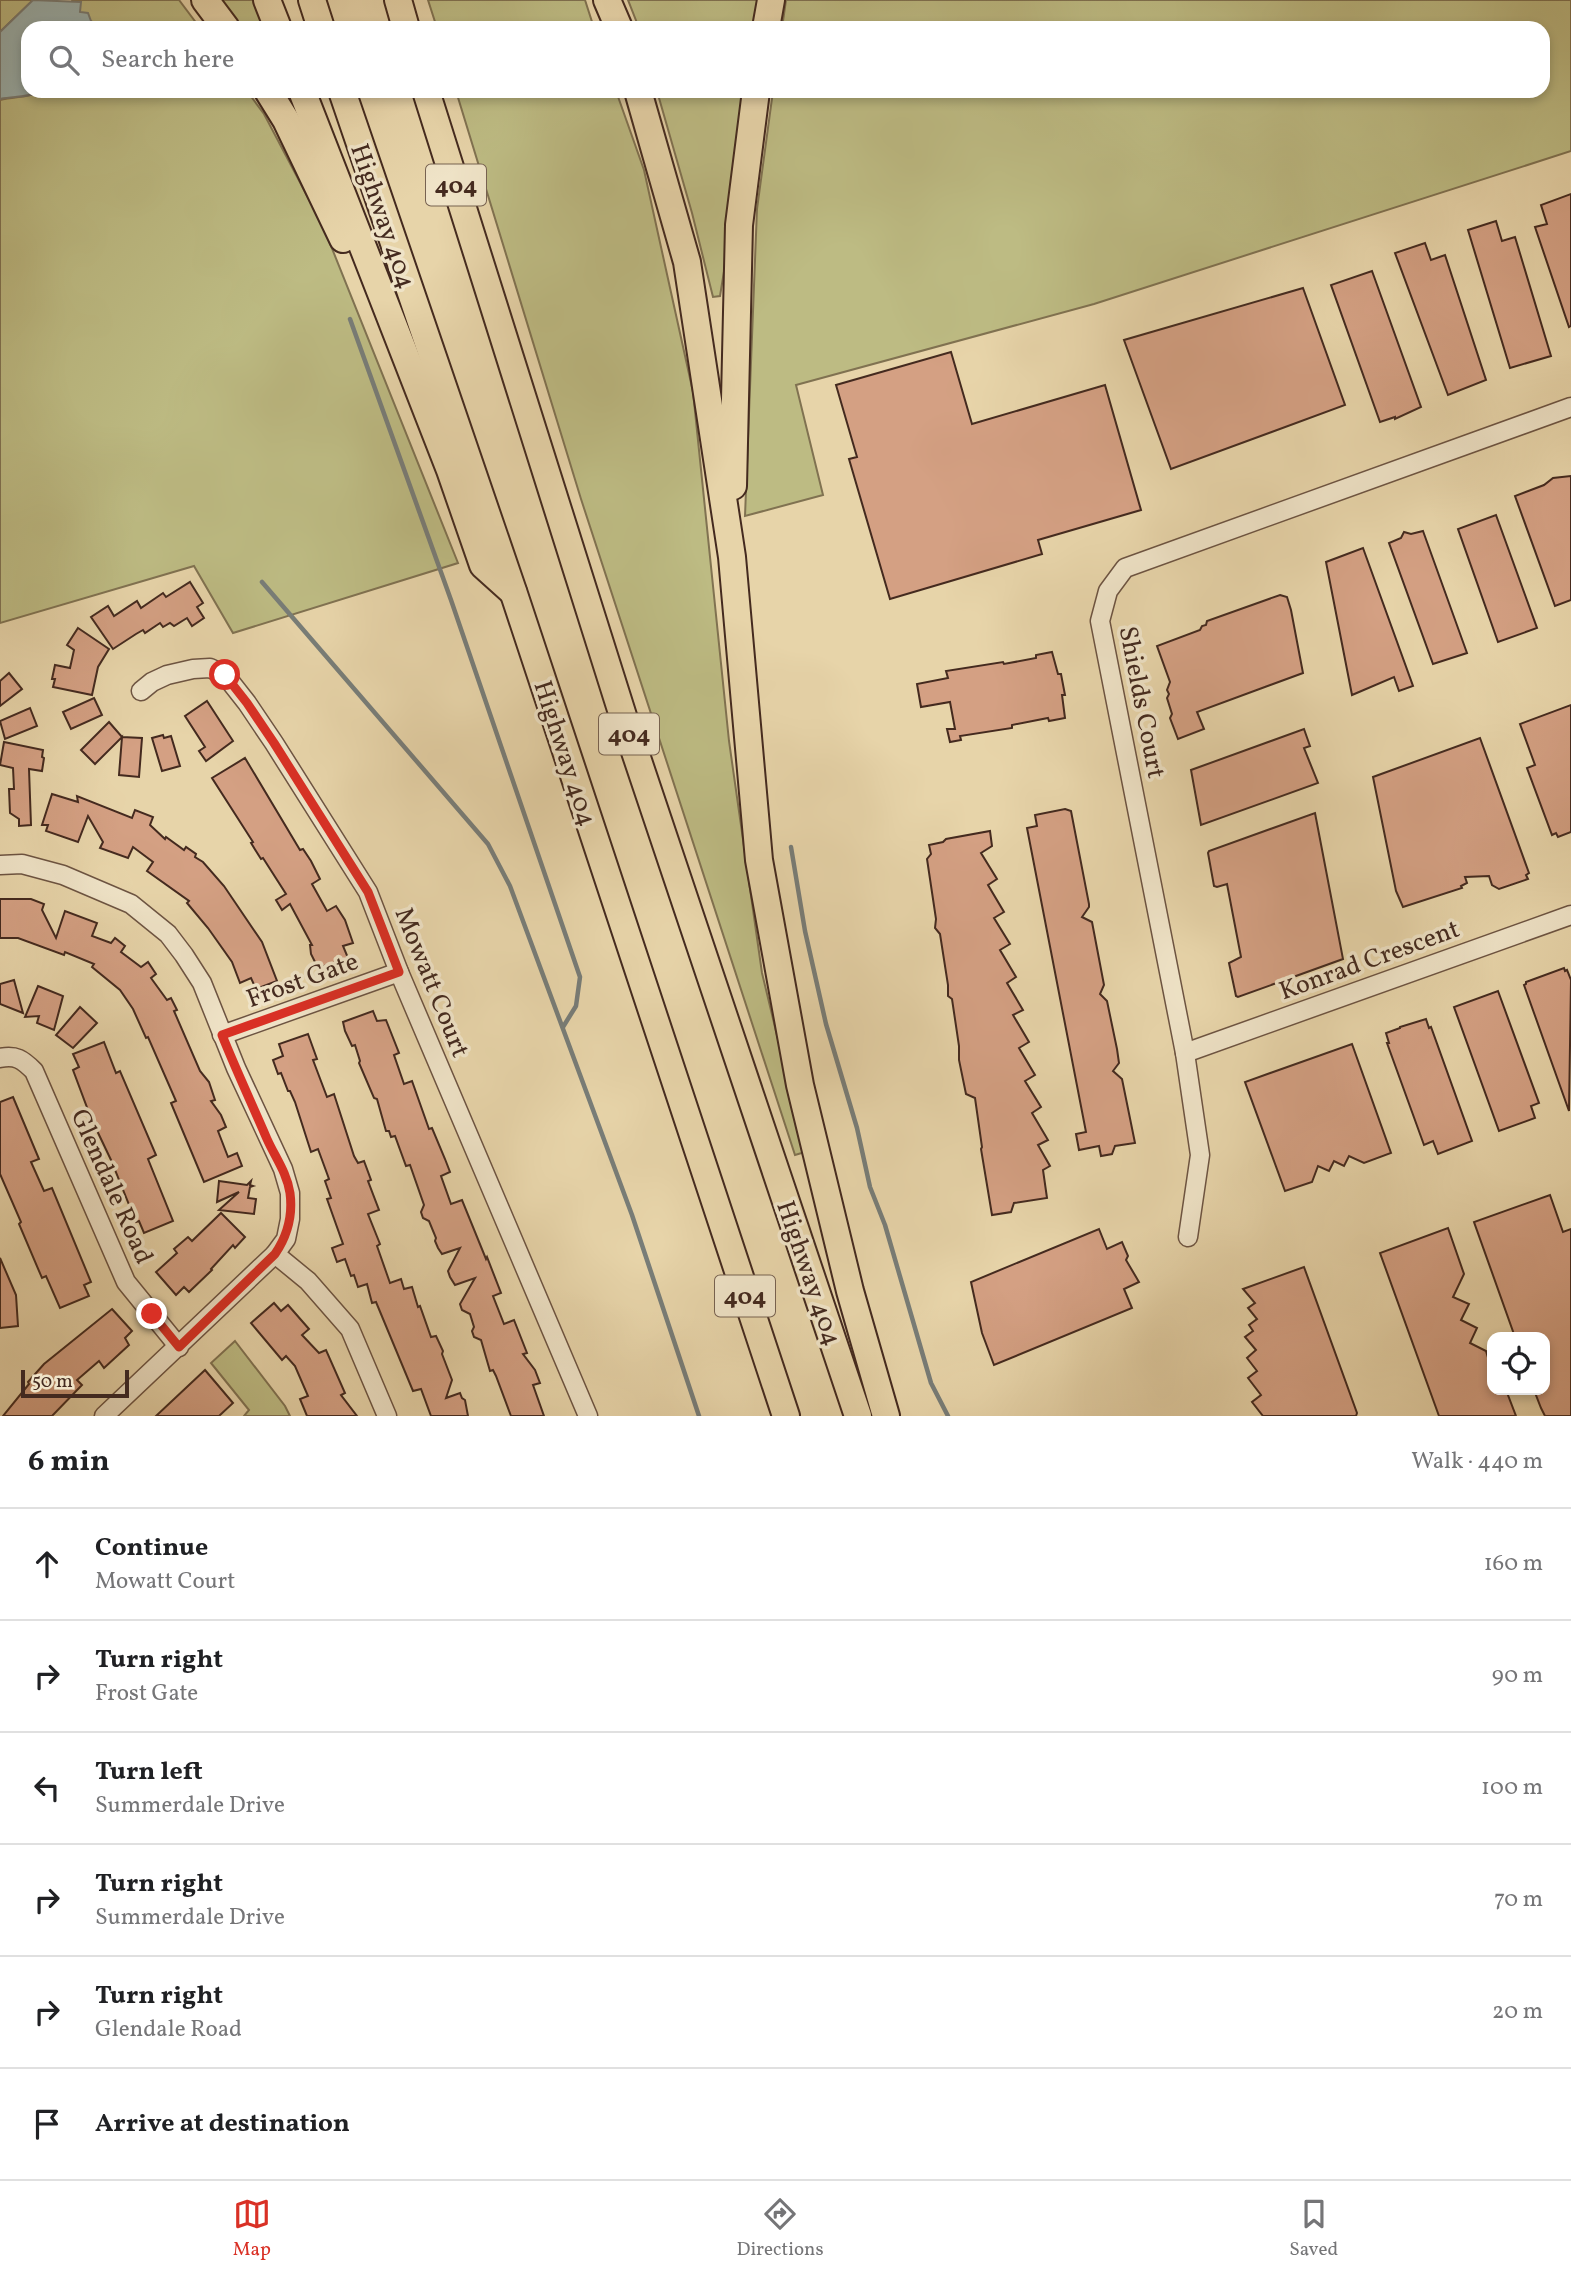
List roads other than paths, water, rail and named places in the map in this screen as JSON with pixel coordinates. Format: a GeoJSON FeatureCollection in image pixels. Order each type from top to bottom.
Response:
{"type":"FeatureCollection","features":[{"type":"Feature","properties":{"kind":"highway"},"geometry":{"type":"LineString","coordinates":[[205,0],[221,21]]}},
{"type":"Feature","properties":{"kind":"highway"},"geometry":{"type":"LineString","coordinates":[[267,0],[275,21]]}},
{"type":"Feature","properties":{"kind":"highway"},"geometry":{"type":"LineString","coordinates":[[312,0],[319,21]]}},
{"type":"Feature","properties":{"kind":"highway"},"geometry":{"type":"LineString","coordinates":[[398,0],[404,21]]}},
{"type":"Feature","properties":{"kind":"highway"},"geometry":{"type":"LineString","coordinates":[[607,0],[617,21]]}},
{"type":"Feature","properties":{"kind":"highway"},"geometry":{"type":"LineString","coordinates":[[767,21],[771,0]]}},
{"type":"Feature","properties":{"kind":"highway"},"geometry":{"type":"LineString","coordinates":[[272,98],[286,120],[377,312],[400,342]]}},
{"type":"Feature","properties":{"kind":"highway"},"geometry":{"type":"LineString","coordinates":[[305,98],[450,470],[483,565],[514,594]]}},
{"type":"Feature","properties":{"kind":"highway","name":"Highway 404"},"geometry":{"type":"LineString","coordinates":[[344,98],[514,594],[786,1416]]}},
{"type":"Feature","properties":{"kind":"highway","name":"Highway 404"},"geometry":{"type":"LineString","coordinates":[[428,98],[619,703],[859,1416]]}},
{"type":"Feature","properties":{"kind":"highway"},"geometry":{"type":"LineString","coordinates":[[640,98],[687,262],[732,557],[759,860],[800,1085],[850,1291],[886,1416]]}},
{"type":"Feature","properties":{"kind":"highway"},"geometry":{"type":"LineString","coordinates":[[732,557],[739,225],[755,98]]}},
{"type":"Feature","properties":{"kind":"street","name":"Shields Court"},"geometry":{"type":"LineString","coordinates":[[1188,1237],[1200,1155],[1185,1053],[1100,621],[1108,591],[1125,568],[1571,407]]}},
{"type":"Feature","properties":{"kind":"street","name":"Mowatt Court"},"geometry":{"type":"LineString","coordinates":[[141,691],[152,682],[193,669],[210,668],[225,675],[274,743],[368,892],[399,972],[588,1416]]}},
{"type":"Feature","properties":{"kind":"street"},"geometry":{"type":"LineString","coordinates":[[0,865],[22,864],[63,875],[131,904],[168,934],[202,984],[269,1143],[283,1169],[290,1193],[290,1219],[286,1238],[275,1254],[104,1416]]}},
{"type":"Feature","properties":{"kind":"street","name":"Konrad Crescent"},"geometry":{"type":"LineString","coordinates":[[1185,1053],[1571,915]]}},
{"type":"Feature","properties":{"kind":"street","name":"Frost Gate"},"geometry":{"type":"LineString","coordinates":[[222,1035],[399,972]]}},
{"type":"Feature","properties":{"kind":"street","name":"Glendale Road"},"geometry":{"type":"LineString","coordinates":[[0,1058],[14,1056],[23,1060],[34,1071],[126,1282],[179,1347]]}},
{"type":"Feature","properties":{"kind":"street"},"geometry":{"type":"LineString","coordinates":[[275,1254],[308,1282],[350,1329],[387,1416]]}},
{"type":"Feature","properties":{"kind":"water"},"geometry":{"type":"Polygon","coordinates":[[[33,0],[81,2],[80,12],[88,13],[91,21],[21,21],[21,97],[0,99],[0,32],[33,0]]]}},
{"type":"Feature","properties":{"kind":"waterway"},"geometry":{"type":"LineString","coordinates":[[350,319],[451,600],[580,977],[576,1006],[563,1027]]}},
{"type":"Feature","properties":{"kind":"waterway"},"geometry":{"type":"LineString","coordinates":[[262,582],[488,844],[510,886],[632,1215],[699,1416]]}},
{"type":"Feature","properties":{"kind":"waterway"},"geometry":{"type":"LineString","coordinates":[[791,847],[805,931],[826,1024],[857,1128],[870,1187],[885,1225],[931,1383],[948,1416]]}}]}
